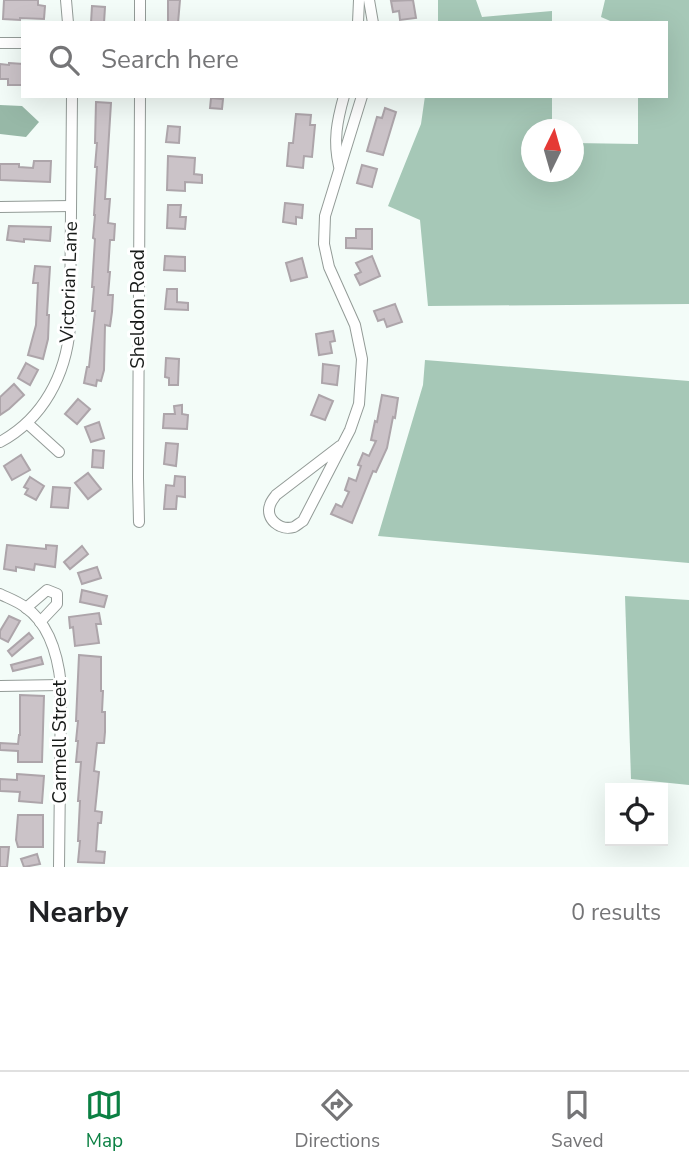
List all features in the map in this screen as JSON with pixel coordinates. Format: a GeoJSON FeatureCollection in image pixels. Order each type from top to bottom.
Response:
{"type":"FeatureCollection","features":[{"type":"Feature","properties":{"kind":"street"},"geometry":{"type":"LineString","coordinates":[[65,0],[68,21]]}},
{"type":"Feature","properties":{"kind":"street"},"geometry":{"type":"LineString","coordinates":[[140,0],[140,21]]}},
{"type":"Feature","properties":{"kind":"street"},"geometry":{"type":"LineString","coordinates":[[358,21],[359,0]]}},
{"type":"Feature","properties":{"kind":"street"},"geometry":{"type":"LineString","coordinates":[[369,0],[373,21]]}},
{"type":"Feature","properties":{"kind":"street"},"geometry":{"type":"LineString","coordinates":[[0,43],[21,43]]}},
{"type":"Feature","properties":{"kind":"street","name":"Victorian Lane"},"geometry":{"type":"LineString","coordinates":[[0,442],[27,423],[42,407],[52,392],[67,351],[70,327],[72,98]]}},
{"type":"Feature","properties":{"kind":"street","name":"Sheldon Road"},"geometry":{"type":"LineString","coordinates":[[139,522],[140,98]]}},
{"type":"Feature","properties":{"kind":"street"},"geometry":{"type":"LineString","coordinates":[[340,169],[335,149],[344,98]]}},
{"type":"Feature","properties":{"kind":"street"},"geometry":{"type":"LineString","coordinates":[[340,446],[276,495],[270,505],[270,514],[275,524],[283,528],[295,527],[303,520],[350,430],[359,404],[362,359],[355,325],[329,268],[324,244],[325,216],[361,98]]}},
{"type":"Feature","properties":{"kind":"street"},"geometry":{"type":"LineString","coordinates":[[0,206],[71,205]]}},
{"type":"Feature","properties":{"kind":"street"},"geometry":{"type":"LineString","coordinates":[[27,423],[59,453]]}},
{"type":"Feature","properties":{"kind":"street"},"geometry":{"type":"LineString","coordinates":[[26,608],[47,590],[57,594],[57,604],[40,622]]}},
{"type":"Feature","properties":{"kind":"street","name":"Carmell Street"},"geometry":{"type":"LineString","coordinates":[[0,594],[26,608],[40,622],[60,669],[59,867]]}},
{"type":"Feature","properties":{"kind":"street"},"geometry":{"type":"LineString","coordinates":[[0,686],[61,685]]}},
{"type":"Feature","properties":{"kind":"shaded area"},"geometry":{"type":"Polygon","coordinates":[[[438,0],[476,0],[482,17],[552,11],[552,21],[438,21],[438,0]]]}},
{"type":"Feature","properties":{"kind":"shaded area"},"geometry":{"type":"Polygon","coordinates":[[[605,0],[689,0],[689,304],[428,306],[420,220],[388,206],[421,124],[425,98],[552,98],[552,119],[521,119],[521,182],[584,182],[584,143],[638,144],[638,98],[668,98],[668,21],[610,21],[601,17],[605,0]]]}},
{"type":"Feature","properties":{"kind":"shaded area"},"geometry":{"type":"Polygon","coordinates":[[[0,105],[22,106],[39,122],[26,137],[0,134],[0,105]]]}},
{"type":"Feature","properties":{"kind":"shaded area"},"geometry":{"type":"Polygon","coordinates":[[[425,360],[689,381],[689,563],[378,536],[423,385],[425,360]]]}},
{"type":"Feature","properties":{"kind":"shaded area"},"geometry":{"type":"Polygon","coordinates":[[[625,596],[689,600],[689,785],[631,779],[625,596]]]}},
{"type":"Feature","properties":{"kind":"building"},"geometry":{"type":"Polygon","coordinates":[[[4,0],[38,0],[38,5],[45,6],[44,19],[3,19],[4,0]]]}},
{"type":"Feature","properties":{"kind":"building"},"geometry":{"type":"Polygon","coordinates":[[[168,0],[180,0],[178,21],[168,21],[168,0]]]}},
{"type":"Feature","properties":{"kind":"building"},"geometry":{"type":"Polygon","coordinates":[[[413,0],[416,18],[400,20],[399,11],[393,12],[391,1],[413,0]]]}},
{"type":"Feature","properties":{"kind":"building"},"geometry":{"type":"Polygon","coordinates":[[[92,6],[105,7],[104,21],[91,21],[92,6]]]}},
{"type":"Feature","properties":{"kind":"building"},"geometry":{"type":"Polygon","coordinates":[[[0,64],[21,64],[21,85],[8,85],[8,79],[0,79],[0,64]]]}},
{"type":"Feature","properties":{"kind":"building"},"geometry":{"type":"Polygon","coordinates":[[[211,98],[223,99],[222,109],[210,108],[211,98]]]}},
{"type":"Feature","properties":{"kind":"building"},"geometry":{"type":"Polygon","coordinates":[[[96,102],[111,103],[105,199],[110,199],[108,223],[115,224],[114,240],[110,240],[108,272],[108,295],[113,295],[112,312],[110,326],[105,325],[104,370],[101,381],[97,380],[96,386],[84,383],[89,367],[95,311],[92,311],[92,287],[97,167],[96,102]]]}},
{"type":"Feature","properties":{"kind":"building"},"geometry":{"type":"Polygon","coordinates":[[[385,108],[396,112],[383,155],[367,151],[377,117],[382,118],[385,108]]]}},
{"type":"Feature","properties":{"kind":"building"},"geometry":{"type":"Polygon","coordinates":[[[296,114],[311,115],[310,125],[315,125],[312,157],[304,156],[303,168],[287,166],[296,114]]]}},
{"type":"Feature","properties":{"kind":"building"},"geometry":{"type":"Polygon","coordinates":[[[168,126],[180,127],[179,143],[166,142],[168,126]]]}},
{"type":"Feature","properties":{"kind":"building"},"geometry":{"type":"Polygon","coordinates":[[[168,156],[195,158],[194,174],[202,175],[202,183],[185,182],[185,191],[167,190],[168,156]]]}},
{"type":"Feature","properties":{"kind":"building"},"geometry":{"type":"Polygon","coordinates":[[[34,161],[51,161],[50,182],[0,180],[0,164],[19,164],[19,167],[33,168],[34,161]]]}},
{"type":"Feature","properties":{"kind":"building"},"geometry":{"type":"Polygon","coordinates":[[[362,165],[377,169],[372,187],[357,183],[362,165]]]}},
{"type":"Feature","properties":{"kind":"building"},"geometry":{"type":"Polygon","coordinates":[[[285,203],[303,205],[302,218],[296,217],[296,224],[283,222],[285,203]]]}},
{"type":"Feature","properties":{"kind":"building"},"geometry":{"type":"Polygon","coordinates":[[[168,205],[181,205],[180,217],[186,217],[185,229],[167,228],[168,205]]]}},
{"type":"Feature","properties":{"kind":"building"},"geometry":{"type":"Polygon","coordinates":[[[9,226],[51,227],[50,241],[7,240],[9,226]]]}},
{"type":"Feature","properties":{"kind":"building"},"geometry":{"type":"Polygon","coordinates":[[[356,229],[372,229],[372,249],[346,248],[346,238],[356,238],[356,229]]]}},
{"type":"Feature","properties":{"kind":"building"},"geometry":{"type":"Polygon","coordinates":[[[165,256],[185,257],[185,271],[164,270],[165,256]]]}},
{"type":"Feature","properties":{"kind":"building"},"geometry":{"type":"Polygon","coordinates":[[[372,256],[380,276],[360,285],[355,275],[361,272],[356,263],[372,256]]]}},
{"type":"Feature","properties":{"kind":"building"},"geometry":{"type":"Polygon","coordinates":[[[302,258],[307,277],[291,281],[286,263],[302,258]]]}},
{"type":"Feature","properties":{"kind":"building"},"geometry":{"type":"Polygon","coordinates":[[[35,266],[50,267],[48,339],[43,359],[28,355],[36,325],[38,283],[33,283],[35,266]]]}},
{"type":"Feature","properties":{"kind":"building"},"geometry":{"type":"Polygon","coordinates":[[[167,289],[177,289],[177,302],[188,303],[188,310],[165,309],[167,289]]]}},
{"type":"Feature","properties":{"kind":"building"},"geometry":{"type":"Polygon","coordinates":[[[395,304],[402,322],[387,327],[384,319],[378,321],[374,311],[395,304]]]}},
{"type":"Feature","properties":{"kind":"building"},"geometry":{"type":"Polygon","coordinates":[[[333,331],[335,341],[330,342],[332,353],[319,355],[316,334],[333,331]]]}},
{"type":"Feature","properties":{"kind":"building"},"geometry":{"type":"Polygon","coordinates":[[[166,358],[179,359],[178,385],[169,385],[169,378],[165,377],[166,358]]]}},
{"type":"Feature","properties":{"kind":"building"},"geometry":{"type":"Polygon","coordinates":[[[26,363],[38,370],[30,385],[18,378],[26,363]]]}},
{"type":"Feature","properties":{"kind":"building"},"geometry":{"type":"Polygon","coordinates":[[[323,364],[339,366],[337,385],[322,383],[323,364]]]}},
{"type":"Feature","properties":{"kind":"building"},"geometry":{"type":"Polygon","coordinates":[[[14,384],[24,395],[0,415],[0,397],[14,384]]]}},
{"type":"Feature","properties":{"kind":"building"},"geometry":{"type":"Polygon","coordinates":[[[319,395],[333,401],[325,420],[311,415],[319,395]]]}},
{"type":"Feature","properties":{"kind":"building"},"geometry":{"type":"Polygon","coordinates":[[[382,395],[398,398],[395,418],[393,417],[387,448],[376,472],[373,471],[352,523],[331,514],[336,504],[342,507],[349,492],[345,490],[349,478],[356,481],[363,453],[369,456],[376,441],[371,440],[382,395]]]}},
{"type":"Feature","properties":{"kind":"building"},"geometry":{"type":"Polygon","coordinates":[[[78,399],[90,409],[77,424],[65,414],[78,399]]]}},
{"type":"Feature","properties":{"kind":"building"},"geometry":{"type":"Polygon","coordinates":[[[182,405],[182,414],[188,415],[187,429],[163,428],[164,414],[175,414],[174,406],[182,405]]]}},
{"type":"Feature","properties":{"kind":"building"},"geometry":{"type":"Polygon","coordinates":[[[99,422],[104,438],[91,442],[85,427],[99,422]]]}},
{"type":"Feature","properties":{"kind":"building"},"geometry":{"type":"Polygon","coordinates":[[[166,443],[178,444],[176,466],[164,464],[166,443]]]}},
{"type":"Feature","properties":{"kind":"building"},"geometry":{"type":"Polygon","coordinates":[[[93,450],[104,451],[103,468],[92,467],[93,450]]]}},
{"type":"Feature","properties":{"kind":"building"},"geometry":{"type":"Polygon","coordinates":[[[21,455],[30,470],[12,480],[4,466],[21,455]]]}},
{"type":"Feature","properties":{"kind":"building"},"geometry":{"type":"Polygon","coordinates":[[[88,473],[101,489],[88,499],[75,483],[88,473]]]}},
{"type":"Feature","properties":{"kind":"building"},"geometry":{"type":"Polygon","coordinates":[[[175,476],[185,477],[185,497],[177,496],[176,509],[164,509],[166,485],[174,486],[175,476]]]}},
{"type":"Feature","properties":{"kind":"building"},"geometry":{"type":"Polygon","coordinates":[[[30,477],[44,486],[36,500],[25,494],[28,489],[24,487],[30,477]]]}},
{"type":"Feature","properties":{"kind":"building"},"geometry":{"type":"Polygon","coordinates":[[[53,487],[70,488],[68,508],[51,507],[53,487]]]}},
{"type":"Feature","properties":{"kind":"building"},"geometry":{"type":"Polygon","coordinates":[[[7,545],[46,549],[46,545],[57,546],[55,567],[35,564],[34,570],[16,567],[16,571],[4,569],[7,545]]]}},
{"type":"Feature","properties":{"kind":"building"},"geometry":{"type":"Polygon","coordinates":[[[82,546],[88,554],[70,569],[64,562],[82,546]]]}},
{"type":"Feature","properties":{"kind":"building"},"geometry":{"type":"Polygon","coordinates":[[[97,567],[101,578],[82,584],[78,573],[97,567]]]}},
{"type":"Feature","properties":{"kind":"building"},"geometry":{"type":"Polygon","coordinates":[[[82,590],[107,596],[104,607],[80,602],[82,590]]]}},
{"type":"Feature","properties":{"kind":"building"},"geometry":{"type":"Polygon","coordinates":[[[99,613],[101,624],[96,624],[99,643],[75,646],[69,617],[99,613]]]}},
{"type":"Feature","properties":{"kind":"building"},"geometry":{"type":"Polygon","coordinates":[[[9,616],[20,621],[8,642],[0,638],[0,631],[9,616]]]}},
{"type":"Feature","properties":{"kind":"building"},"geometry":{"type":"Polygon","coordinates":[[[29,633],[33,638],[12,656],[8,651],[29,633]]]}},
{"type":"Feature","properties":{"kind":"building"},"geometry":{"type":"Polygon","coordinates":[[[79,655],[101,657],[105,732],[104,743],[97,743],[94,771],[99,772],[95,811],[102,812],[101,823],[98,823],[96,851],[105,852],[104,863],[78,862],[81,762],[76,762],[76,721],[79,655]]]}},
{"type":"Feature","properties":{"kind":"building"},"geometry":{"type":"Polygon","coordinates":[[[41,657],[43,664],[13,671],[11,665],[41,657]]]}},
{"type":"Feature","properties":{"kind":"building"},"geometry":{"type":"Polygon","coordinates":[[[20,695],[44,696],[42,762],[18,762],[18,751],[0,750],[0,743],[18,744],[20,695]]]}},
{"type":"Feature","properties":{"kind":"building"},"geometry":{"type":"Polygon","coordinates":[[[17,774],[44,776],[42,803],[19,801],[20,792],[0,791],[0,779],[17,780],[17,774]]]}},
{"type":"Feature","properties":{"kind":"building"},"geometry":{"type":"Polygon","coordinates":[[[18,815],[43,815],[43,847],[18,847],[18,815]]]}},
{"type":"Feature","properties":{"kind":"building"},"geometry":{"type":"Polygon","coordinates":[[[0,847],[9,847],[7,867],[0,867],[0,847]]]}},
{"type":"Feature","properties":{"kind":"building"},"geometry":{"type":"Polygon","coordinates":[[[37,854],[40,864],[24,867],[21,859],[37,854]]]}}]}
